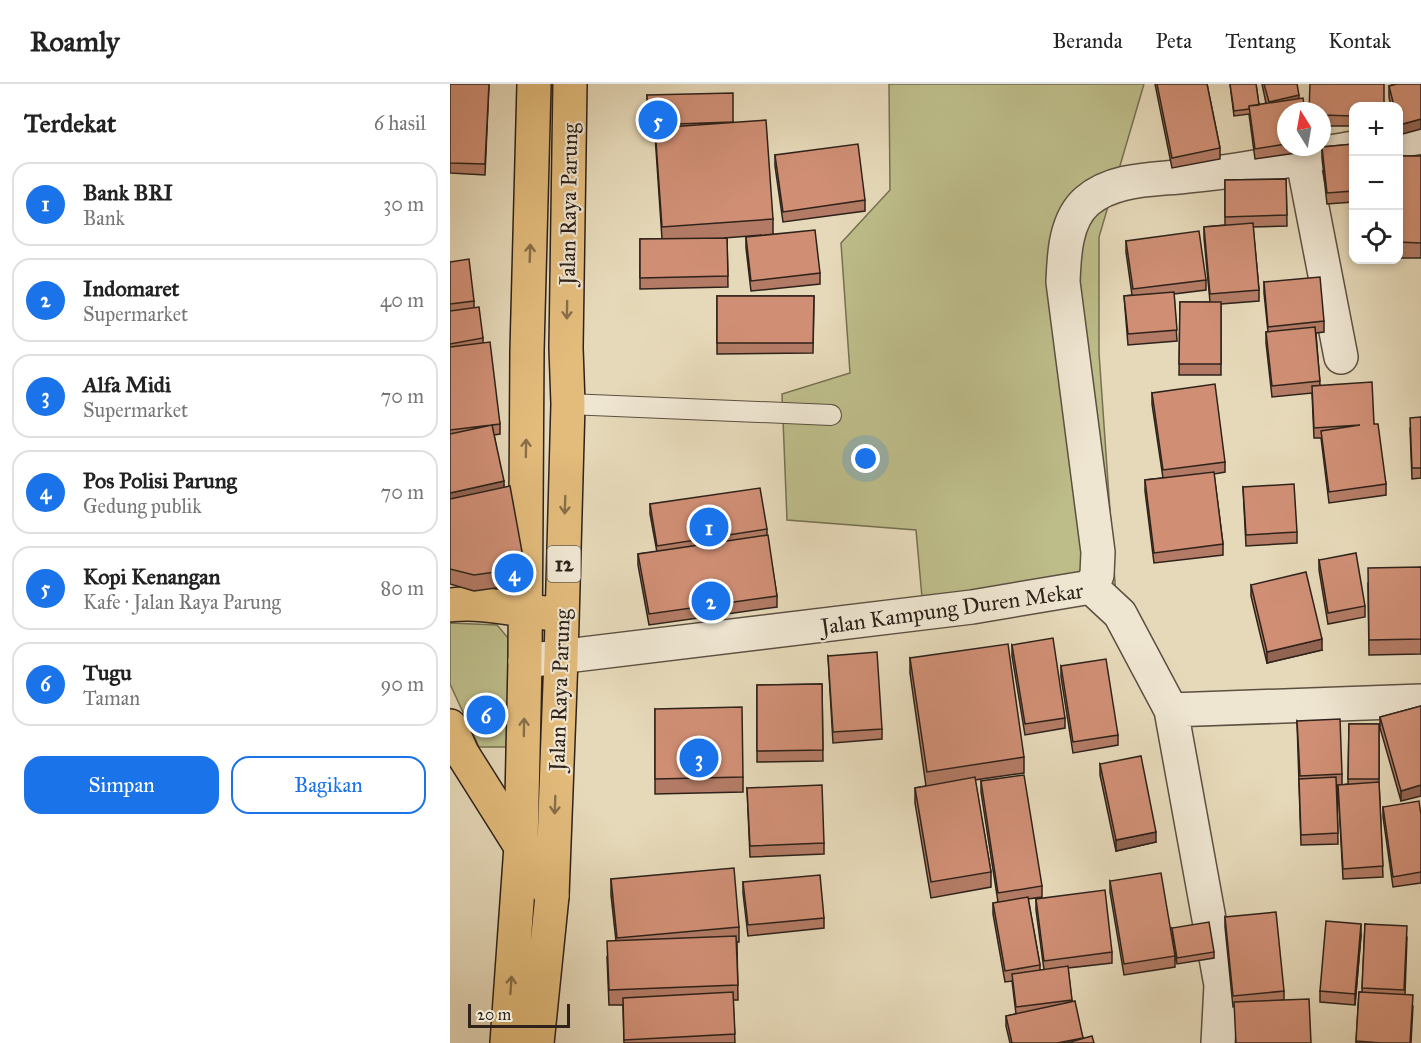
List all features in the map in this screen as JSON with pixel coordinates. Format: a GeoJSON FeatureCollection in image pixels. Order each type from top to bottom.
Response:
{"type":"FeatureCollection","features":[{"type":"Feature","properties":{"kind":"main road","name":"Jalan Raya Parung"},"geometry":{"type":"LineString","coordinates":[[507,1043],[521,846],[527,351],[534,84]]}},
{"type":"Feature","properties":{"kind":"main road","name":"Jalan Raya Parung"},"geometry":{"type":"LineString","coordinates":[[537,1043],[552,896],[561,658],[568,405],[566,348],[570,84]]}},
{"type":"Feature","properties":{"kind":"main road"},"geometry":{"type":"LineString","coordinates":[[450,605],[512,608],[562,615]]}},
{"type":"Feature","properties":{"kind":"main road"},"geometry":{"type":"LineString","coordinates":[[450,726],[462,753],[552,896]]}},
{"type":"Feature","properties":{"kind":"street"},"geometry":{"type":"LineString","coordinates":[[1403,140],[1421,137]]}},
{"type":"Feature","properties":{"kind":"street"},"geometry":{"type":"LineString","coordinates":[[1331,151],[1349,149]]}},
{"type":"Feature","properties":{"kind":"street"},"geometry":{"type":"LineString","coordinates":[[1091,587],[1097,575],[1098,552],[1063,282],[1064,260],[1073,219],[1086,202],[1108,188],[1138,180],[1254,167],[1302,156],[1341,357]]}},
{"type":"Feature","properties":{"kind":"street","name":"Jalan Kampung Duren Mekar"},"geometry":{"type":"LineString","coordinates":[[525,661],[972,607],[1091,587],[1120,614],[1171,710],[1221,985],[1218,1043]]}},
{"type":"Feature","properties":{"kind":"street"},"geometry":{"type":"LineString","coordinates":[[1171,710],[1421,701]]}},
{"type":"Feature","properties":{"kind":"lane"},"geometry":{"type":"LineString","coordinates":[[568,405],[831,415]]}},
{"type":"Feature","properties":{"kind":"green space"},"geometry":{"type":"Polygon","coordinates":[[[889,84],[1144,84],[1099,237],[1099,353],[1116,597],[924,620],[916,530],[787,520],[782,394],[850,373],[841,243],[890,190],[889,84]]]}},
{"type":"Feature","properties":{"kind":"green space"},"geometry":{"type":"Polygon","coordinates":[[[450,623],[497,625],[513,644],[506,747],[479,747],[450,684],[450,623]]]}},
{"type":"Feature","properties":{"kind":"building"},"geometry":{"type":"Polygon","coordinates":[[[450,84],[489,84],[485,164],[450,163],[450,84]]]}},
{"type":"Feature","properties":{"kind":"building"},"geometry":{"type":"Polygon","coordinates":[[[1157,84],[1207,84],[1220,148],[1172,158],[1157,84]]]}},
{"type":"Feature","properties":{"kind":"building"},"geometry":{"type":"Polygon","coordinates":[[[1230,84],[1256,84],[1259,105],[1234,111],[1230,84]]]}},
{"type":"Feature","properties":{"kind":"building"},"geometry":{"type":"Polygon","coordinates":[[[1264,84],[1297,84],[1299,95],[1269,102],[1264,84]]]}},
{"type":"Feature","properties":{"kind":"building"},"geometry":{"type":"Polygon","coordinates":[[[1310,84],[1384,84],[1384,102],[1349,102],[1349,116],[1331,115],[1331,102],[1309,102],[1310,84]]]}},
{"type":"Feature","properties":{"kind":"building"},"geometry":{"type":"Polygon","coordinates":[[[1421,84],[1421,119],[1403,124],[1403,102],[1393,102],[1389,86],[1421,84]]]}},
{"type":"Feature","properties":{"kind":"building"},"geometry":{"type":"Polygon","coordinates":[[[733,93],[733,122],[648,125],[647,95],[733,93]]]}},
{"type":"Feature","properties":{"kind":"building"},"geometry":{"type":"Polygon","coordinates":[[[1303,98],[1304,102],[1277,102],[1277,145],[1255,149],[1249,106],[1303,98]]]}},
{"type":"Feature","properties":{"kind":"building"},"geometry":{"type":"Polygon","coordinates":[[[766,120],[773,219],[662,227],[655,128],[766,120]]]}},
{"type":"Feature","properties":{"kind":"building"},"geometry":{"type":"Polygon","coordinates":[[[858,144],[865,200],[783,212],[775,155],[858,144]]]}},
{"type":"Feature","properties":{"kind":"building"},"geometry":{"type":"Polygon","coordinates":[[[1349,144],[1349,191],[1327,193],[1323,156],[1331,156],[1331,146],[1349,144]]]}},
{"type":"Feature","properties":{"kind":"building"},"geometry":{"type":"Polygon","coordinates":[[[1403,156],[1421,156],[1421,243],[1403,242],[1403,156]]]}},
{"type":"Feature","properties":{"kind":"building"},"geometry":{"type":"Polygon","coordinates":[[[1286,179],[1287,215],[1225,217],[1225,180],[1286,179]]]}},
{"type":"Feature","properties":{"kind":"building"},"geometry":{"type":"Polygon","coordinates":[[[1253,223],[1259,290],[1210,294],[1204,227],[1253,223]]]}},
{"type":"Feature","properties":{"kind":"building"},"geometry":{"type":"Polygon","coordinates":[[[815,230],[820,273],[751,281],[746,237],[815,230]]]}},
{"type":"Feature","properties":{"kind":"building"},"geometry":{"type":"Polygon","coordinates":[[[1199,231],[1206,280],[1133,289],[1126,241],[1199,231]]]}},
{"type":"Feature","properties":{"kind":"building"},"geometry":{"type":"Polygon","coordinates":[[[727,238],[728,276],[640,278],[640,239],[727,238]]]}},
{"type":"Feature","properties":{"kind":"building"},"geometry":{"type":"Polygon","coordinates":[[[469,259],[474,301],[450,304],[450,262],[469,259]]]}},
{"type":"Feature","properties":{"kind":"building"},"geometry":{"type":"Polygon","coordinates":[[[1320,277],[1324,321],[1268,327],[1264,282],[1320,277]]]}},
{"type":"Feature","properties":{"kind":"building"},"geometry":{"type":"Polygon","coordinates":[[[1174,292],[1177,330],[1128,334],[1124,296],[1174,292]]]}},
{"type":"Feature","properties":{"kind":"building"},"geometry":{"type":"Polygon","coordinates":[[[717,296],[814,296],[813,343],[717,343],[717,296]]]}},
{"type":"Feature","properties":{"kind":"building"},"geometry":{"type":"Polygon","coordinates":[[[1180,302],[1221,302],[1221,364],[1179,364],[1180,302]]]}},
{"type":"Feature","properties":{"kind":"building"},"geometry":{"type":"Polygon","coordinates":[[[479,307],[483,338],[450,344],[450,311],[479,307]]]}},
{"type":"Feature","properties":{"kind":"building"},"geometry":{"type":"Polygon","coordinates":[[[1315,327],[1320,381],[1272,386],[1266,332],[1315,327]]]}},
{"type":"Feature","properties":{"kind":"building"},"geometry":{"type":"Polygon","coordinates":[[[490,342],[500,424],[450,430],[450,347],[490,342]]]}},
{"type":"Feature","properties":{"kind":"building"},"geometry":{"type":"Polygon","coordinates":[[[1372,382],[1374,424],[1378,424],[1386,484],[1329,492],[1321,431],[1360,425],[1314,428],[1312,386],[1372,382]]]}},
{"type":"Feature","properties":{"kind":"building"},"geometry":{"type":"Polygon","coordinates":[[[1215,384],[1225,462],[1163,470],[1152,393],[1215,384]]]}},
{"type":"Feature","properties":{"kind":"building"},"geometry":{"type":"Polygon","coordinates":[[[1421,417],[1421,468],[1412,468],[1410,418],[1421,417]]]}},
{"type":"Feature","properties":{"kind":"building"},"geometry":{"type":"Polygon","coordinates":[[[492,425],[504,481],[450,493],[450,434],[492,425]]]}},
{"type":"Feature","properties":{"kind":"building"},"geometry":{"type":"Polygon","coordinates":[[[1214,472],[1223,544],[1154,553],[1145,480],[1214,472]]]}},
{"type":"Feature","properties":{"kind":"building"},"geometry":{"type":"Polygon","coordinates":[[[1294,484],[1297,532],[1246,535],[1243,487],[1294,484]]]}},
{"type":"Feature","properties":{"kind":"building"},"geometry":{"type":"Polygon","coordinates":[[[510,486],[525,568],[474,575],[450,569],[450,499],[510,486]]]}},
{"type":"Feature","properties":{"kind":"building"},"geometry":{"type":"Polygon","coordinates":[[[760,488],[767,529],[657,546],[650,504],[760,488]]]}},
{"type":"Feature","properties":{"kind":"building"},"geometry":{"type":"Polygon","coordinates":[[[768,535],[777,596],[649,614],[638,554],[768,535]]]}},
{"type":"Feature","properties":{"kind":"building"},"geometry":{"type":"Polygon","coordinates":[[[1356,553],[1365,606],[1328,613],[1319,560],[1356,553]]]}},
{"type":"Feature","properties":{"kind":"building"},"geometry":{"type":"Polygon","coordinates":[[[1421,567],[1421,639],[1369,640],[1368,568],[1421,567]]]}},
{"type":"Feature","properties":{"kind":"building"},"geometry":{"type":"Polygon","coordinates":[[[1306,572],[1322,639],[1267,652],[1251,585],[1306,572]]]}},
{"type":"Feature","properties":{"kind":"building"},"geometry":{"type":"Polygon","coordinates":[[[1053,638],[1065,718],[1025,724],[1012,645],[1053,638]]]}},
{"type":"Feature","properties":{"kind":"building"},"geometry":{"type":"Polygon","coordinates":[[[1008,644],[1024,757],[927,772],[910,658],[1008,644]]]}},
{"type":"Feature","properties":{"kind":"building"},"geometry":{"type":"Polygon","coordinates":[[[877,652],[882,729],[833,732],[828,656],[877,652]]]}},
{"type":"Feature","properties":{"kind":"building"},"geometry":{"type":"Polygon","coordinates":[[[1106,659],[1118,735],[1073,742],[1061,666],[1106,659]]]}},
{"type":"Feature","properties":{"kind":"building"},"geometry":{"type":"Polygon","coordinates":[[[822,684],[823,750],[757,751],[757,685],[822,684]]]}},
{"type":"Feature","properties":{"kind":"building"},"geometry":{"type":"Polygon","coordinates":[[[1421,706],[1421,785],[1401,791],[1380,717],[1421,706]]]}},
{"type":"Feature","properties":{"kind":"building"},"geometry":{"type":"Polygon","coordinates":[[[742,707],[743,777],[655,779],[655,709],[742,707]]]}},
{"type":"Feature","properties":{"kind":"building"},"geometry":{"type":"Polygon","coordinates":[[[1340,719],[1342,774],[1300,776],[1297,721],[1340,719]]]}},
{"type":"Feature","properties":{"kind":"building"},"geometry":{"type":"Polygon","coordinates":[[[1349,724],[1379,724],[1379,779],[1348,779],[1349,724]]]}},
{"type":"Feature","properties":{"kind":"building"},"geometry":{"type":"Polygon","coordinates":[[[1141,756],[1156,832],[1116,840],[1100,764],[1141,756]]]}},
{"type":"Feature","properties":{"kind":"building"},"geometry":{"type":"Polygon","coordinates":[[[1024,775],[1042,886],[998,893],[981,781],[1024,775]]]}},
{"type":"Feature","properties":{"kind":"building"},"geometry":{"type":"Polygon","coordinates":[[[975,777],[991,872],[931,882],[915,788],[975,777]]]}},
{"type":"Feature","properties":{"kind":"building"},"geometry":{"type":"Polygon","coordinates":[[[1336,777],[1338,833],[1301,835],[1299,779],[1336,777]]]}},
{"type":"Feature","properties":{"kind":"building"},"geometry":{"type":"Polygon","coordinates":[[[1379,782],[1383,866],[1343,869],[1338,785],[1379,782]]]}},
{"type":"Feature","properties":{"kind":"building"},"geometry":{"type":"Polygon","coordinates":[[[822,785],[824,843],[750,846],[747,788],[822,785]]]}},
{"type":"Feature","properties":{"kind":"building"},"geometry":{"type":"Polygon","coordinates":[[[1419,801],[1421,872],[1393,877],[1383,807],[1419,801]]]}},
{"type":"Feature","properties":{"kind":"building"},"geometry":{"type":"Polygon","coordinates":[[[734,868],[739,927],[617,938],[611,879],[734,868]]]}},
{"type":"Feature","properties":{"kind":"building"},"geometry":{"type":"Polygon","coordinates":[[[1161,873],[1175,956],[1124,964],[1110,881],[1161,873]]]}},
{"type":"Feature","properties":{"kind":"building"},"geometry":{"type":"Polygon","coordinates":[[[820,875],[824,918],[748,925],[743,882],[820,875]]]}},
{"type":"Feature","properties":{"kind":"building"},"geometry":{"type":"Polygon","coordinates":[[[1105,890],[1112,952],[1044,961],[1036,899],[1105,890]]]}},
{"type":"Feature","properties":{"kind":"building"},"geometry":{"type":"Polygon","coordinates":[[[1028,897],[1040,965],[1005,971],[993,903],[1028,897]]]}},
{"type":"Feature","properties":{"kind":"building"},"geometry":{"type":"Polygon","coordinates":[[[1276,912],[1284,991],[1233,996],[1225,917],[1276,912]]]}},
{"type":"Feature","properties":{"kind":"building"},"geometry":{"type":"Polygon","coordinates":[[[1326,921],[1361,924],[1355,994],[1320,991],[1326,921]]]}},
{"type":"Feature","properties":{"kind":"building"},"geometry":{"type":"Polygon","coordinates":[[[1209,922],[1214,952],[1177,958],[1172,928],[1209,922]]]}},
{"type":"Feature","properties":{"kind":"building"},"geometry":{"type":"Polygon","coordinates":[[[1365,924],[1407,926],[1404,990],[1362,988],[1365,924]]]}},
{"type":"Feature","properties":{"kind":"building"},"geometry":{"type":"Polygon","coordinates":[[[736,936],[738,985],[609,990],[607,941],[736,936]]]}},
{"type":"Feature","properties":{"kind":"building"},"geometry":{"type":"Polygon","coordinates":[[[1068,966],[1072,1000],[1016,1007],[1012,974],[1068,966]]]}},
{"type":"Feature","properties":{"kind":"building"},"geometry":{"type":"Polygon","coordinates":[[[733,992],[735,1034],[624,1040],[623,998],[733,992]]]}},
{"type":"Feature","properties":{"kind":"building"},"geometry":{"type":"Polygon","coordinates":[[[1359,992],[1413,995],[1410,1043],[1356,1041],[1359,992]]]}},
{"type":"Feature","properties":{"kind":"building"},"geometry":{"type":"Polygon","coordinates":[[[1309,999],[1311,1043],[1236,1043],[1234,1002],[1309,999]]]}},
{"type":"Feature","properties":{"kind":"building"},"geometry":{"type":"Polygon","coordinates":[[[1075,1001],[1083,1038],[1057,1043],[1012,1043],[1006,1016],[1075,1001]]]}},
{"type":"Feature","properties":{"kind":"building"},"geometry":{"type":"Polygon","coordinates":[[[1092,1036],[1094,1043],[1067,1043],[1092,1036]]]}},
{"type":"Feature","properties":{"kind":"place","name":"Kopi Kenangan"},"geometry":{"type":"Point","coordinates":[658,120]}},
{"type":"Feature","properties":{"kind":"place","name":"Bank BRI"},"geometry":{"type":"Point","coordinates":[709,527]}},
{"type":"Feature","properties":{"kind":"place","name":"Pos Polisi Parung"},"geometry":{"type":"Point","coordinates":[514,573]}},
{"type":"Feature","properties":{"kind":"place","name":"Indomaret"},"geometry":{"type":"Point","coordinates":[711,601]}},
{"type":"Feature","properties":{"kind":"place","name":"Tugu"},"geometry":{"type":"Point","coordinates":[486,715]}},
{"type":"Feature","properties":{"kind":"place","name":"Alfa Midi"},"geometry":{"type":"Point","coordinates":[699,758]}}]}
